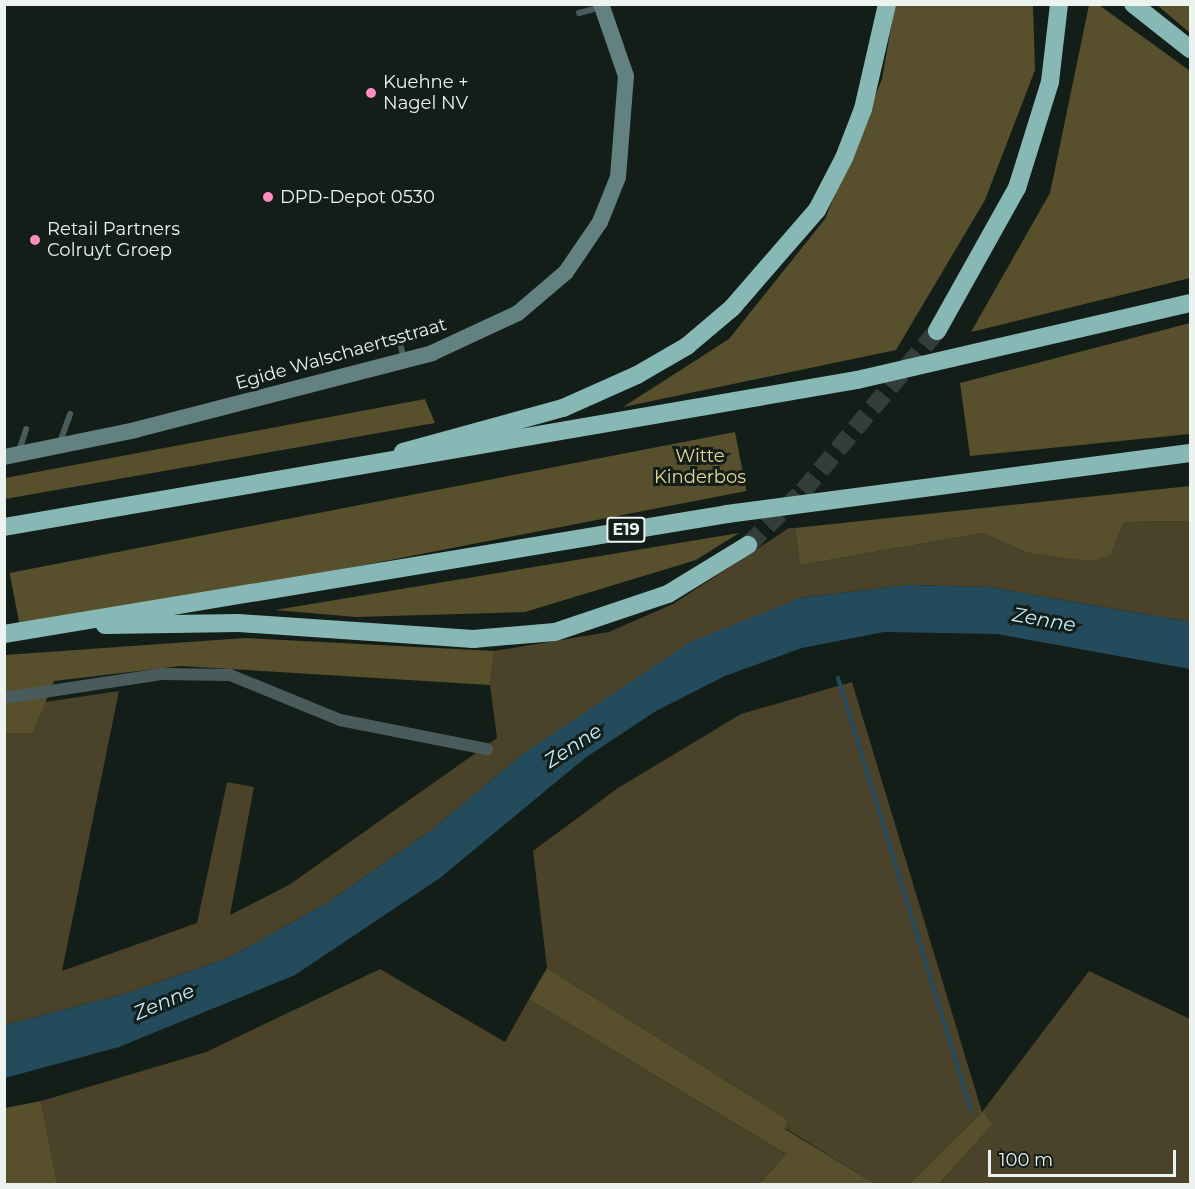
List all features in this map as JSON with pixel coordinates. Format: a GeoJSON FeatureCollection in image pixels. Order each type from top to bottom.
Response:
{"type":"FeatureCollection","features":[{"type":"Feature","properties":{"kind":"highway"},"geometry":{"type":"LineString","coordinates":[[322,476],[563,408],[687,346],[732,308],[817,210],[863,109],[887,4]]}},
{"type":"Feature","properties":{"kind":"highway"},"geometry":{"type":"LineString","coordinates":[[937,331],[1017,188],[1050,82],[1059,4]]}},
{"type":"Feature","properties":{"kind":"highway"},"geometry":{"type":"LineString","coordinates":[[1133,4],[1191,49]]}},
{"type":"Feature","properties":{"kind":"highway"},"geometry":{"type":"LineString","coordinates":[[4,526],[322,476],[963,360],[1191,303]]}},
{"type":"Feature","properties":{"kind":"highway","name":"E19"},"geometry":{"type":"LineString","coordinates":[[4,634],[738,512],[1191,453]]}},
{"type":"Feature","properties":{"kind":"highway"},"geometry":{"type":"LineString","coordinates":[[64,624],[238,623],[473,639],[555,632],[668,594],[748,546]]}},
{"type":"Feature","properties":{"kind":"main road","name":"Egide Walschaertsstraat"},"geometry":{"type":"LineString","coordinates":[[11,456],[405,360],[518,313],[566,273],[600,222],[618,177],[626,76],[603,5]]}},
{"type":"Feature","properties":{"kind":"street"},"geometry":{"type":"LineString","coordinates":[[4,698],[163,674],[230,675],[340,720],[487,749]]}},
{"type":"Feature","properties":{"kind":"lane"},"geometry":{"type":"LineString","coordinates":[[579,13],[603,5]]}},
{"type":"Feature","properties":{"kind":"lane"},"geometry":{"type":"LineString","coordinates":[[398,336],[405,360]]}},
{"type":"Feature","properties":{"kind":"lane"},"geometry":{"type":"LineString","coordinates":[[58,446],[70,414]]}},
{"type":"Feature","properties":{"kind":"lane"},"geometry":{"type":"LineString","coordinates":[[11,456],[26,429]]}},
{"type":"Feature","properties":{"kind":"shaded area"},"geometry":{"type":"Polygon","coordinates":[[[1190,521],[1190,622],[989,587],[908,585],[800,598],[524,753],[433,829],[327,903],[230,957],[128,993],[5,1025],[5,733],[33,733],[45,702],[119,691],[62,971],[197,923],[227,782],[254,787],[230,915],[289,885],[497,738],[490,685],[494,651],[609,632],[673,604],[789,528],[795,528],[800,565],[983,533],[1025,552],[1111,555],[1124,522],[1190,521]]]}},
{"type":"Feature","properties":{"kind":"shaded area"},"geometry":{"type":"Polygon","coordinates":[[[852,682],[982,1112],[1089,971],[1190,1019],[1190,1184],[939,1184],[993,1124],[983,1113],[909,1184],[875,1184],[785,1128],[788,1120],[547,968],[533,851],[618,788],[741,714],[852,682]]]}},
{"type":"Feature","properties":{"kind":"shaded area"},"geometry":{"type":"Polygon","coordinates":[[[380,969],[505,1042],[529,999],[786,1154],[759,1184],[57,1184],[41,1101],[206,1052],[380,969]]]}},
{"type":"Feature","properties":{"kind":"green space"},"geometry":{"type":"Polygon","coordinates":[[[895,5],[1033,5],[1035,70],[985,200],[896,350],[623,407],[729,339],[825,219],[882,79],[895,5]]]}},
{"type":"Feature","properties":{"kind":"green space"},"geometry":{"type":"Polygon","coordinates":[[[1089,5],[1099,5],[1190,71],[1190,278],[971,332],[1050,193],[1089,5]]]}},
{"type":"Feature","properties":{"kind":"green space"},"geometry":{"type":"Polygon","coordinates":[[[1157,5],[1190,5],[1190,33],[1157,5]]]}},
{"type":"Feature","properties":{"kind":"green space"},"geometry":{"type":"Polygon","coordinates":[[[1190,323],[1190,434],[970,456],[960,383],[1190,323]]]}},
{"type":"Feature","properties":{"kind":"green space"},"geometry":{"type":"Polygon","coordinates":[[[425,399],[435,423],[5,499],[5,478],[425,399]]]}},
{"type":"Feature","properties":{"kind":"green space","name":"Witte Kinderbos"},"geometry":{"type":"Polygon","coordinates":[[[735,432],[746,491],[21,632],[10,573],[735,432]]]}},
{"type":"Feature","properties":{"kind":"green space"},"geometry":{"type":"Polygon","coordinates":[[[1190,486],[1190,521],[1124,522],[1111,555],[1089,561],[1025,552],[983,533],[800,565],[795,528],[1190,486]]]}},
{"type":"Feature","properties":{"kind":"green space"},"geometry":{"type":"Polygon","coordinates":[[[739,533],[696,560],[525,612],[356,617],[275,610],[739,533]]]}},
{"type":"Feature","properties":{"kind":"green space"},"geometry":{"type":"Polygon","coordinates":[[[245,638],[494,651],[490,685],[181,666],[54,681],[33,733],[5,733],[5,655],[245,638]]]}},
{"type":"Feature","properties":{"kind":"green space"},"geometry":{"type":"Polygon","coordinates":[[[547,968],[788,1120],[785,1129],[875,1184],[759,1184],[786,1154],[529,999],[547,968]]]}},
{"type":"Feature","properties":{"kind":"green space"},"geometry":{"type":"Polygon","coordinates":[[[41,1101],[57,1184],[5,1184],[5,1108],[41,1101]]]}},
{"type":"Feature","properties":{"kind":"green space"},"geometry":{"type":"Polygon","coordinates":[[[983,1112],[993,1124],[939,1184],[909,1184],[983,1112]]]}},
{"type":"Feature","properties":{"kind":"water","name":"Zenne"},"geometry":{"type":"Polygon","coordinates":[[[908,585],[989,587],[1190,622],[1190,669],[997,634],[884,632],[802,648],[725,676],[656,711],[585,758],[440,878],[295,975],[119,1047],[5,1078],[5,1025],[128,993],[230,957],[327,903],[433,829],[524,753],[690,642],[800,598],[908,585]]]}},
{"type":"Feature","properties":{"kind":"waterway"},"geometry":{"type":"LineString","coordinates":[[838,678],[971,1110]]}},
{"type":"Feature","properties":{"kind":"tunnel"},"geometry":{"type":"LineString","coordinates":[[748,545],[803,491],[937,331]]}},
{"type":"Feature","properties":{"kind":"place","name":"Kuehne + Nagel NV"},"geometry":{"type":"Point","coordinates":[371,93]}},
{"type":"Feature","properties":{"kind":"place","name":"DPD-Depot 0530"},"geometry":{"type":"Point","coordinates":[268,197]}},
{"type":"Feature","properties":{"kind":"place","name":"Retail Partners Colruyt Groep"},"geometry":{"type":"Point","coordinates":[35,240]}}]}
